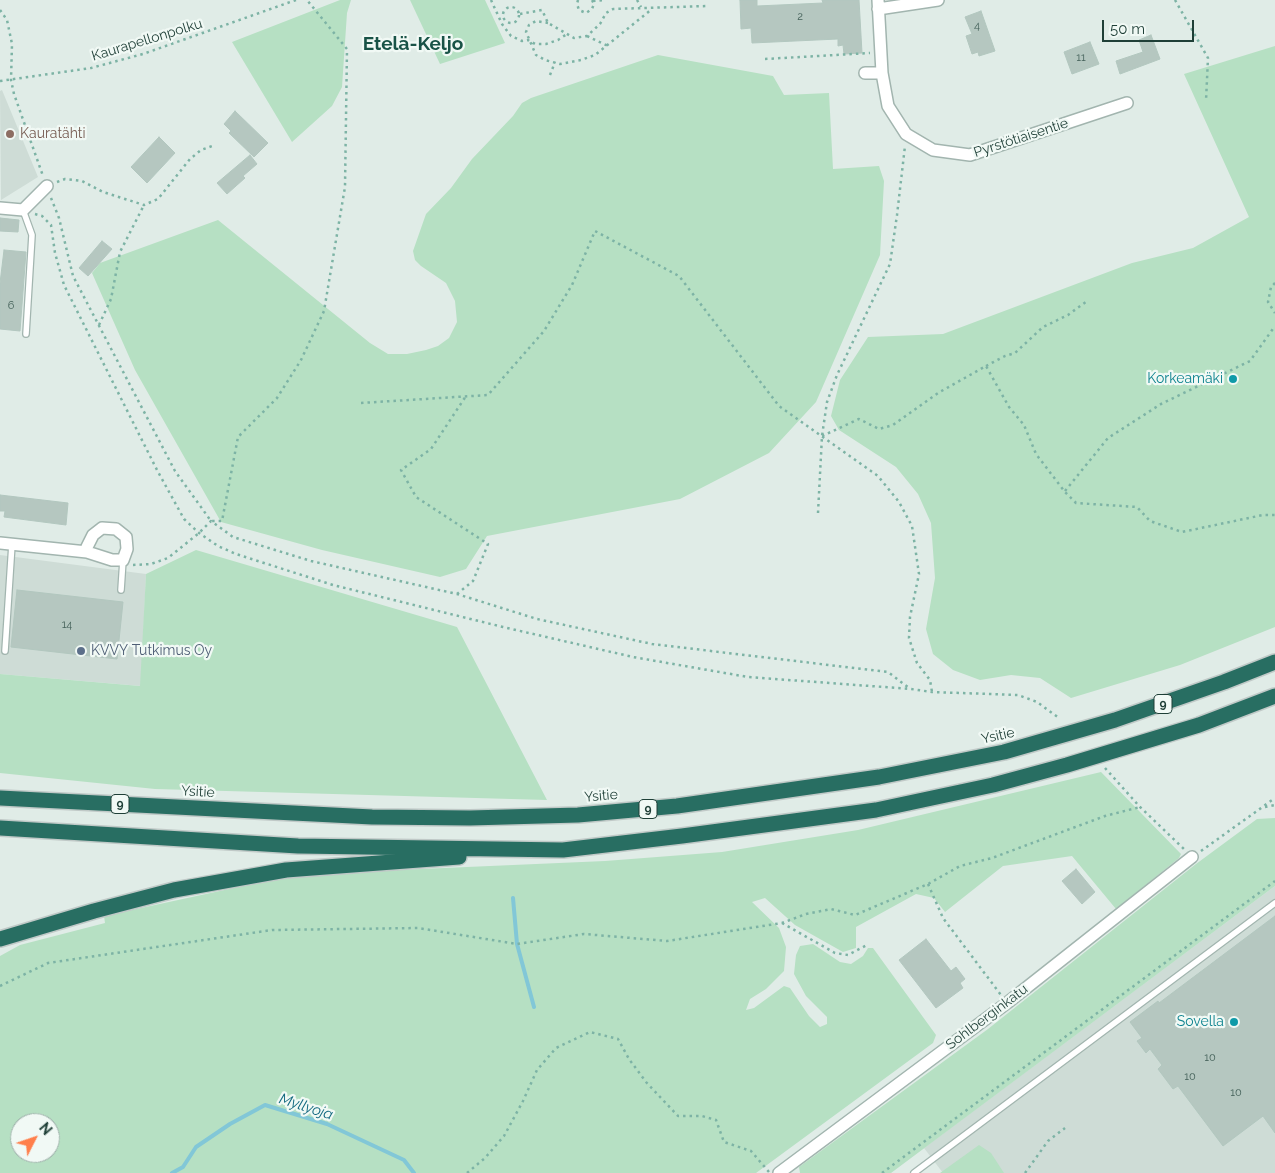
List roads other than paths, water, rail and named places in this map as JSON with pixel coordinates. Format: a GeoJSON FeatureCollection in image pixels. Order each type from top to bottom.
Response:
{"type":"FeatureCollection","features":[{"type":"Feature","properties":{"kind":"highway","name":"Ysitie"},"geometry":{"type":"LineString","coordinates":[[0,798],[372,817],[470,818],[568,815],[677,806],[879,777],[1004,752],[1115,720],[1275,662]]}},
{"type":"Feature","properties":{"kind":"highway","name":"9"},"geometry":{"type":"LineString","coordinates":[[0,828],[298,846],[563,850],[876,810],[983,787],[1067,765],[1199,725],[1275,696]]}},
{"type":"Feature","properties":{"kind":"highway"},"geometry":{"type":"LineString","coordinates":[[0,939],[174,890],[286,870],[563,850]]}},
{"type":"Feature","properties":{"kind":"street"},"geometry":{"type":"LineString","coordinates":[[878,5],[938,0]]}},
{"type":"Feature","properties":{"kind":"street","name":"Pyrstötiaisentie"},"geometry":{"type":"LineString","coordinates":[[878,5],[882,73],[888,106],[906,134],[933,150],[970,155],[1127,103]]}},
{"type":"Feature","properties":{"kind":"street"},"geometry":{"type":"LineString","coordinates":[[865,73],[882,73]]}},
{"type":"Feature","properties":{"kind":"street"},"geometry":{"type":"LineString","coordinates":[[0,208],[23,210],[47,186]]}},
{"type":"Feature","properties":{"kind":"street"},"geometry":{"type":"LineString","coordinates":[[6,544],[87,552],[112,560],[123,560],[127,549],[126,537],[116,529],[102,528],[93,535],[87,547],[87,552]]}},
{"type":"Feature","properties":{"kind":"street","name":"Sohlberginkatu"},"geometry":{"type":"LineString","coordinates":[[784,1171],[1006,1003],[1192,857]]}},
{"type":"Feature","properties":{"kind":"lane"},"geometry":{"type":"LineString","coordinates":[[23,210],[32,235],[26,334]]}},
{"type":"Feature","properties":{"kind":"lane"},"geometry":{"type":"LineString","coordinates":[[5,651],[6,544]]}},
{"type":"Feature","properties":{"kind":"lane"},"geometry":{"type":"LineString","coordinates":[[121,590],[123,560]]}},
{"type":"Feature","properties":{"kind":"lane"},"geometry":{"type":"LineString","coordinates":[[914,1173],[1275,903]]}},
{"type":"Feature","properties":{"kind":"waterway"},"geometry":{"type":"LineString","coordinates":[[513,898],[517,944],[534,1007]]}},
{"type":"Feature","properties":{"kind":"waterway","name":"Myllyoja"},"geometry":{"type":"LineString","coordinates":[[172,1173],[183,1167],[196,1147],[230,1124],[265,1105],[327,1124],[404,1160],[414,1173]]}},
{"type":"Feature","properties":{"kind":"place","name":"Kauratähti"},"geometry":{"type":"Point","coordinates":[10,134]}},
{"type":"Feature","properties":{"kind":"place","name":"Korkeamäki"},"geometry":{"type":"Point","coordinates":[1233,379]}},
{"type":"Feature","properties":{"kind":"place","name":"KVVY Tutkimus Oy"},"geometry":{"type":"Point","coordinates":[81,651]}},
{"type":"Feature","properties":{"kind":"place","name":"Sovella"},"geometry":{"type":"Point","coordinates":[1234,1022]}},
{"type":"Feature","properties":{"kind":"district","name":"Etelä-Keljo"},"geometry":{"type":"Point","coordinates":[413,44]}}]}
